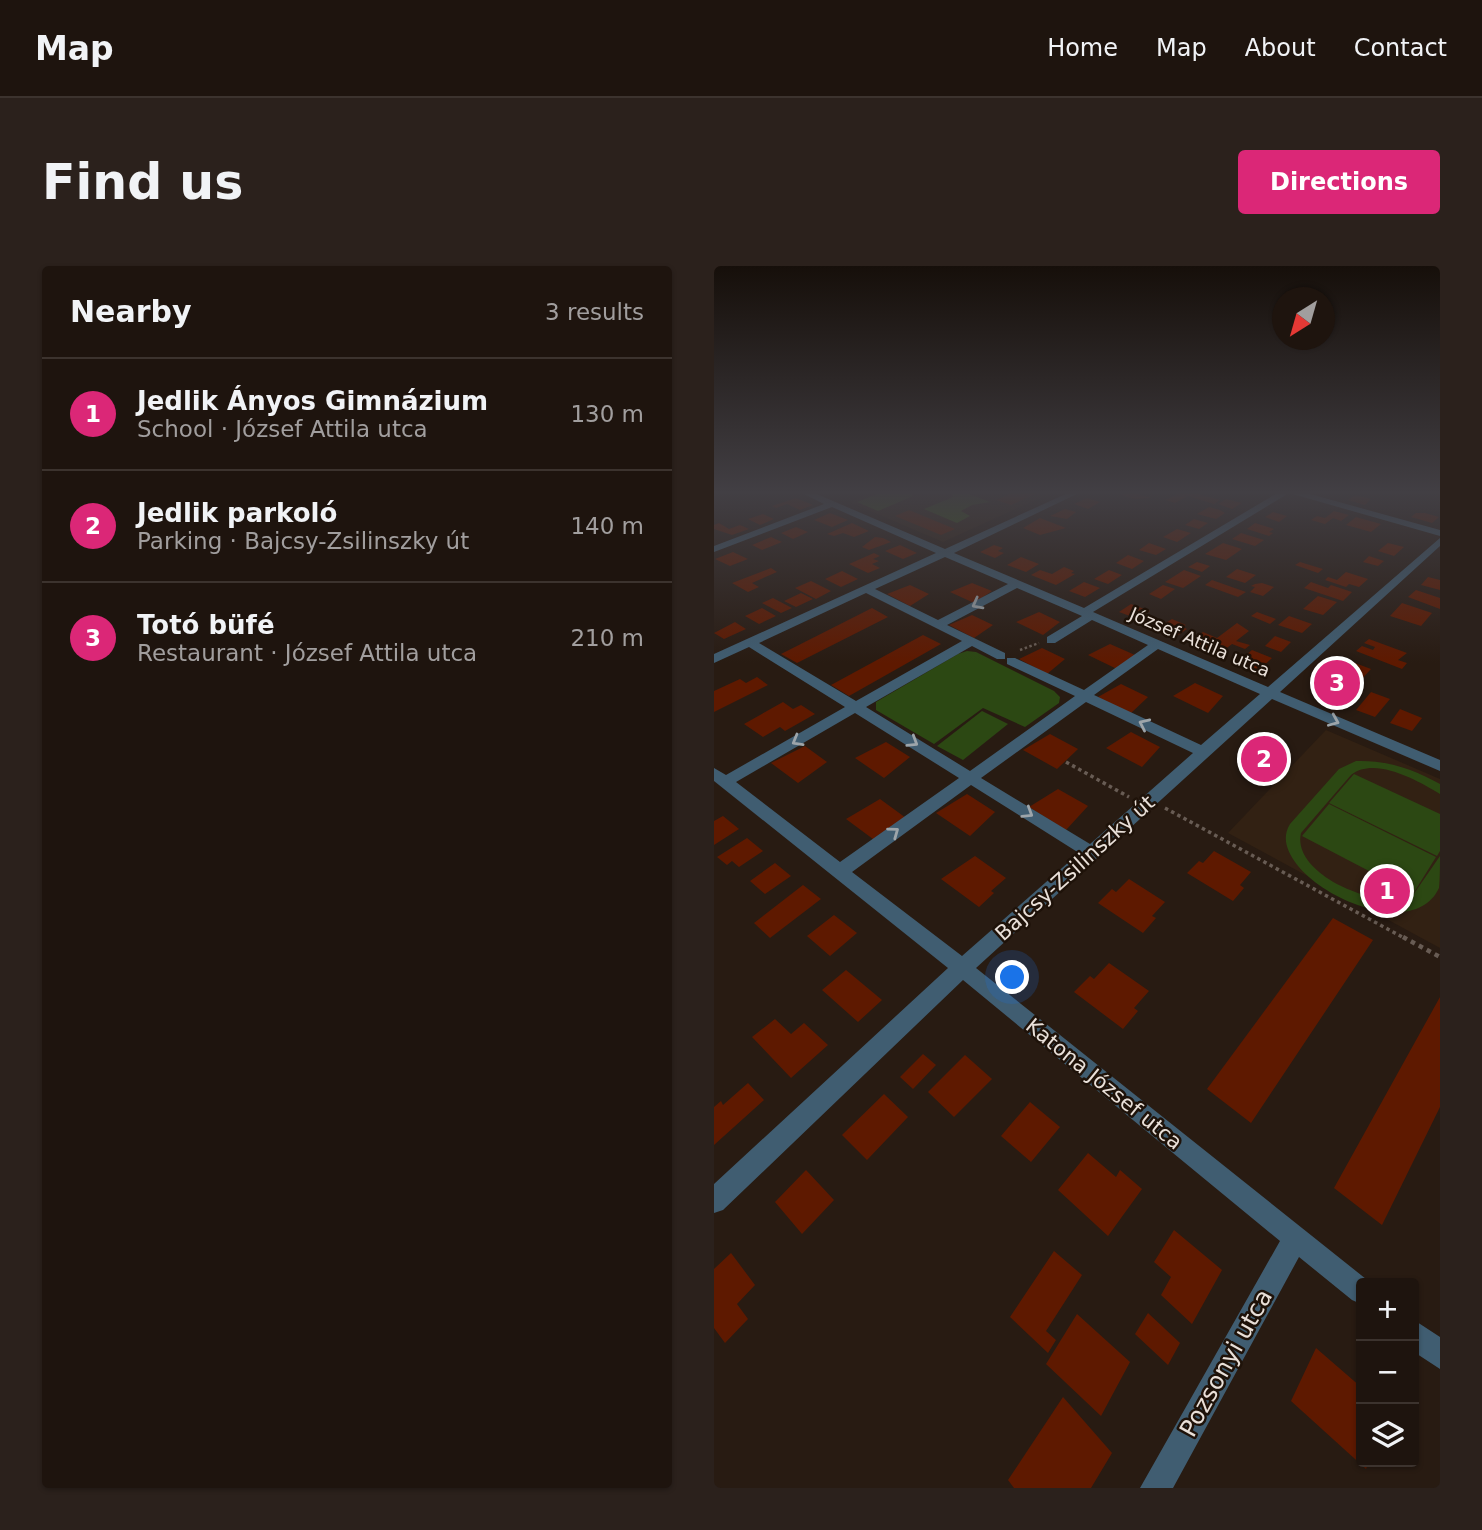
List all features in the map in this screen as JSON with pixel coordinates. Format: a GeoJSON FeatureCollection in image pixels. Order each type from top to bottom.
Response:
{"type":"FeatureCollection","features":[{"type":"Feature","properties":{"kind":"street","name":"József Attila utca"},"geometry":{"type":"LineString","coordinates":[[937,549],[1440,766]]}},
{"type":"Feature","properties":{"kind":"street"},"geometry":{"type":"LineString","coordinates":[[714,660],[951,549]]}},
{"type":"Feature","properties":{"kind":"street"},"geometry":{"type":"LineString","coordinates":[[1051,639],[1192,549]]}},
{"type":"Feature","properties":{"kind":"street","name":"Bajcsy-Zsilinszky út"},"geometry":{"type":"LineString","coordinates":[[714,1201],[962,968],[1431,549]]}},
{"type":"Feature","properties":{"kind":"street"},"geometry":{"type":"LineString","coordinates":[[938,625],[1017,584]]}},
{"type":"Feature","properties":{"kind":"street"},"geometry":{"type":"LineString","coordinates":[[866,589],[1083,696],[1205,752]]}},
{"type":"Feature","properties":{"kind":"street"},"geometry":{"type":"LineString","coordinates":[[719,778],[856,707],[972,641]]}},
{"type":"Feature","properties":{"kind":"street"},"geometry":{"type":"LineString","coordinates":[[751,643],[856,707],[893,725],[1092,853]]}},
{"type":"Feature","properties":{"kind":"street"},"geometry":{"type":"LineString","coordinates":[[839,872],[1157,645]]}},
{"type":"Feature","properties":{"kind":"street","name":"Katona József utca"},"geometry":{"type":"LineString","coordinates":[[719,778],[962,968],[1356,1287]]}},
{"type":"Feature","properties":{"kind":"street","name":"Pozsonyi utca"},"geometry":{"type":"LineString","coordinates":[[1156,1488],[1296,1238]]}},
{"type":"Feature","properties":{"kind":"street"},"geometry":{"type":"LineString","coordinates":[[1419,1338],[1440,1355]]}},
{"type":"Feature","properties":{"kind":"path"},"geometry":{"type":"LineString","coordinates":[[1006,658],[1051,639]]}},
{"type":"Feature","properties":{"kind":"path"},"geometry":{"type":"LineString","coordinates":[[1066,762],[1440,957]]}},
{"type":"Feature","properties":{"kind":"shaded area"},"geometry":{"type":"Polygon","coordinates":[[[1326,730],[1440,779],[1440,948],[1228,833],[1326,730]]]}},
{"type":"Feature","properties":{"kind":"green space"},"geometry":{"type":"Polygon","coordinates":[[[967,651],[976,652],[1054,691],[1060,697],[1059,703],[1025,727],[983,708],[934,744],[876,710],[876,702],[967,651]]]}},
{"type":"Feature","properties":{"kind":"green space"},"geometry":{"type":"Polygon","coordinates":[[[982,711],[1008,724],[963,760],[937,746],[982,711]]]}},
{"type":"Feature","properties":{"kind":"green space"},"geometry":{"type":"Polygon","coordinates":[[[1356,761],[1378,762],[1410,770],[1440,784],[1440,794],[1396,772],[1372,768],[1361,770],[1351,775],[1301,833],[1302,848],[1310,863],[1324,876],[1361,894],[1381,898],[1399,899],[1413,895],[1440,856],[1439,888],[1423,906],[1399,912],[1370,909],[1342,898],[1316,882],[1296,863],[1286,843],[1290,824],[1339,769],[1356,761]]]}},
{"type":"Feature","properties":{"kind":"green space"},"geometry":{"type":"Polygon","coordinates":[[[1354,774],[1440,814],[1440,851],[1437,856],[1329,803],[1354,774]]]}},
{"type":"Feature","properties":{"kind":"green space"},"geometry":{"type":"Polygon","coordinates":[[[1329,804],[1436,857],[1413,894],[1302,836],[1329,804]]]}},
{"type":"Feature","properties":{"kind":"building"},"geometry":{"type":"Polygon","coordinates":[[[909,549],[917,553],[903,559],[885,551],[909,549]]]}},
{"type":"Feature","properties":{"kind":"building"},"geometry":{"type":"Polygon","coordinates":[[[986,549],[1001,549],[998,551],[1004,553],[995,558],[980,552],[986,549]]]}},
{"type":"Feature","properties":{"kind":"building"},"geometry":{"type":"Polygon","coordinates":[[[1140,549],[1166,549],[1156,555],[1140,549]]]}},
{"type":"Feature","properties":{"kind":"building"},"geometry":{"type":"Polygon","coordinates":[[[1213,549],[1242,549],[1226,560],[1205,554],[1213,549]]]}},
{"type":"Feature","properties":{"kind":"building"},"geometry":{"type":"Polygon","coordinates":[[[1380,549],[1402,549],[1394,556],[1378,551],[1380,549]]]}},
{"type":"Feature","properties":{"kind":"building"},"geometry":{"type":"Polygon","coordinates":[[[733,552],[748,559],[730,566],[715,559],[733,552]]]}},
{"type":"Feature","properties":{"kind":"building"},"geometry":{"type":"Polygon","coordinates":[[[874,553],[880,556],[873,559],[879,561],[872,564],[880,568],[868,573],[849,564],[874,553]]]}},
{"type":"Feature","properties":{"kind":"building"},"geometry":{"type":"Polygon","coordinates":[[[1128,555],[1144,561],[1132,569],[1116,563],[1128,555]]]}},
{"type":"Feature","properties":{"kind":"building"},"geometry":{"type":"Polygon","coordinates":[[[1369,556],[1384,561],[1378,566],[1363,562],[1369,556]]]}},
{"type":"Feature","properties":{"kind":"building"},"geometry":{"type":"Polygon","coordinates":[[[1021,557],[1039,564],[1026,572],[1007,565],[1021,557]]]}},
{"type":"Feature","properties":{"kind":"building"},"geometry":{"type":"Polygon","coordinates":[[[1197,562],[1210,566],[1202,572],[1188,567],[1197,562]]]}},
{"type":"Feature","properties":{"kind":"building"},"geometry":{"type":"Polygon","coordinates":[[[1300,562],[1323,569],[1318,573],[1295,565],[1300,562]]]}},
{"type":"Feature","properties":{"kind":"building"},"geometry":{"type":"Polygon","coordinates":[[[1064,567],[1075,574],[1056,585],[1031,575],[1040,570],[1052,574],[1064,567]]]}},
{"type":"Feature","properties":{"kind":"building"},"geometry":{"type":"Polygon","coordinates":[[[771,568],[777,572],[752,583],[759,587],[748,592],[732,583],[771,568]]]}},
{"type":"Feature","properties":{"kind":"building"},"geometry":{"type":"Polygon","coordinates":[[[1237,569],[1256,575],[1245,583],[1226,577],[1237,569]]]}},
{"type":"Feature","properties":{"kind":"building"},"geometry":{"type":"Polygon","coordinates":[[[1109,570],[1122,575],[1108,584],[1094,579],[1109,570]]]}},
{"type":"Feature","properties":{"kind":"building"},"geometry":{"type":"Polygon","coordinates":[[[1184,570],[1201,576],[1183,588],[1165,582],[1184,570]]]}},
{"type":"Feature","properties":{"kind":"building"},"geometry":{"type":"Polygon","coordinates":[[[842,571],[858,579],[841,587],[825,579],[842,571]]]}},
{"type":"Feature","properties":{"kind":"building"},"geometry":{"type":"Polygon","coordinates":[[[1346,572],[1368,579],[1359,587],[1349,584],[1346,587],[1325,580],[1328,577],[1337,580],[1346,572]]]}},
{"type":"Feature","properties":{"kind":"building"},"geometry":{"type":"Polygon","coordinates":[[[1428,577],[1440,580],[1440,590],[1421,585],[1428,577]]]}},
{"type":"Feature","properties":{"kind":"building"},"geometry":{"type":"Polygon","coordinates":[[[1212,580],[1246,592],[1238,597],[1205,585],[1212,580]]]}},
{"type":"Feature","properties":{"kind":"building"},"geometry":{"type":"Polygon","coordinates":[[[811,581],[831,591],[816,599],[795,588],[811,581]]]}},
{"type":"Feature","properties":{"kind":"building"},"geometry":{"type":"Polygon","coordinates":[[[1084,582],[1100,588],[1085,597],[1069,591],[1084,582]]]}},
{"type":"Feature","properties":{"kind":"building"},"geometry":{"type":"Polygon","coordinates":[[[1311,582],[1352,592],[1343,601],[1304,588],[1311,582]]]}},
{"type":"Feature","properties":{"kind":"building"},"geometry":{"type":"Polygon","coordinates":[[[972,583],[992,591],[974,603],[950,592],[972,583]]]}},
{"type":"Feature","properties":{"kind":"building"},"geometry":{"type":"Polygon","coordinates":[[[1262,583],[1274,587],[1263,596],[1250,592],[1255,587],[1251,586],[1262,583]]]}},
{"type":"Feature","properties":{"kind":"building"},"geometry":{"type":"Polygon","coordinates":[[[910,585],[929,594],[910,606],[887,594],[910,585]]]}},
{"type":"Feature","properties":{"kind":"building"},"geometry":{"type":"Polygon","coordinates":[[[1163,585],[1175,589],[1161,599],[1149,594],[1163,585]]]}},
{"type":"Feature","properties":{"kind":"building"},"geometry":{"type":"Polygon","coordinates":[[[1416,590],[1440,598],[1440,609],[1408,597],[1416,590]]]}},
{"type":"Feature","properties":{"kind":"building"},"geometry":{"type":"Polygon","coordinates":[[[801,593],[813,599],[796,607],[784,601],[801,593]]]}},
{"type":"Feature","properties":{"kind":"building"},"geometry":{"type":"Polygon","coordinates":[[[1318,596],[1337,602],[1323,615],[1303,609],[1318,596]]]}},
{"type":"Feature","properties":{"kind":"building"},"geometry":{"type":"Polygon","coordinates":[[[773,598],[792,608],[781,613],[762,603],[773,598]]]}},
{"type":"Feature","properties":{"kind":"building"},"geometry":{"type":"Polygon","coordinates":[[[1402,603],[1432,613],[1421,626],[1390,616],[1402,603]]]}},
{"type":"Feature","properties":{"kind":"building"},"geometry":{"type":"Polygon","coordinates":[[[1131,604],[1150,611],[1138,619],[1119,612],[1131,604]]]}},
{"type":"Feature","properties":{"kind":"building"},"geometry":{"type":"Polygon","coordinates":[[[762,608],[776,616],[759,624],[745,616],[762,608]]]}},
{"type":"Feature","properties":{"kind":"building"},"geometry":{"type":"Polygon","coordinates":[[[872,608],[888,617],[797,663],[781,654],[872,608]]]}},
{"type":"Feature","properties":{"kind":"building"},"geometry":{"type":"Polygon","coordinates":[[[1039,612],[1060,622],[1043,635],[1016,622],[1039,612]]]}},
{"type":"Feature","properties":{"kind":"building"},"geometry":{"type":"Polygon","coordinates":[[[1257,612],[1276,619],[1270,624],[1251,616],[1257,612]]]}},
{"type":"Feature","properties":{"kind":"building"},"geometry":{"type":"Polygon","coordinates":[[[972,615],[993,625],[974,638],[949,625],[972,615]]]}},
{"type":"Feature","properties":{"kind":"building"},"geometry":{"type":"Polygon","coordinates":[[[1289,616],[1312,624],[1302,633],[1278,625],[1289,616]]]}},
{"type":"Feature","properties":{"kind":"building"},"geometry":{"type":"Polygon","coordinates":[[[1172,619],[1186,625],[1183,627],[1187,629],[1177,636],[1158,628],[1172,619]]]}},
{"type":"Feature","properties":{"kind":"building"},"geometry":{"type":"Polygon","coordinates":[[[735,622],[746,629],[724,639],[714,633],[735,622]]]}},
{"type":"Feature","properties":{"kind":"building"},"geometry":{"type":"Polygon","coordinates":[[[1237,623],[1249,631],[1236,641],[1250,645],[1245,649],[1232,644],[1219,654],[1190,641],[1203,632],[1217,638],[1237,623]]]}},
{"type":"Feature","properties":{"kind":"building"},"geometry":{"type":"Polygon","coordinates":[[[923,635],[941,644],[849,696],[831,685],[923,635]]]}},
{"type":"Feature","properties":{"kind":"building"},"geometry":{"type":"Polygon","coordinates":[[[1275,636],[1291,642],[1281,652],[1265,646],[1275,636]]]}},
{"type":"Feature","properties":{"kind":"building"},"geometry":{"type":"Polygon","coordinates":[[[1369,639],[1407,653],[1398,660],[1407,663],[1402,669],[1356,651],[1362,646],[1373,650],[1375,647],[1364,643],[1369,639]]]}},
{"type":"Feature","properties":{"kind":"building"},"geometry":{"type":"Polygon","coordinates":[[[1110,644],[1135,655],[1119,670],[1088,655],[1110,644]]]}},
{"type":"Feature","properties":{"kind":"building"},"geometry":{"type":"Polygon","coordinates":[[[1042,648],[1065,659],[1047,674],[1019,659],[1042,648]]]}},
{"type":"Feature","properties":{"kind":"building"},"geometry":{"type":"Polygon","coordinates":[[[1252,650],[1272,658],[1259,670],[1239,661],[1252,650]]]}},
{"type":"Feature","properties":{"kind":"building"},"geometry":{"type":"Polygon","coordinates":[[[1347,660],[1371,669],[1359,682],[1335,673],[1347,660]]]}},
{"type":"Feature","properties":{"kind":"building"},"geometry":{"type":"Polygon","coordinates":[[[757,677],[768,685],[714,712],[714,691],[740,679],[746,683],[757,677]]]}},
{"type":"Feature","properties":{"kind":"building"},"geometry":{"type":"Polygon","coordinates":[[[1336,679],[1358,688],[1343,705],[1313,692],[1324,680],[1332,683],[1336,679]]]}},
{"type":"Feature","properties":{"kind":"building"},"geometry":{"type":"Polygon","coordinates":[[[1195,683],[1223,696],[1208,713],[1173,696],[1195,683]]]}},
{"type":"Feature","properties":{"kind":"building"},"geometry":{"type":"Polygon","coordinates":[[[1121,684],[1148,697],[1130,714],[1098,697],[1121,684]]]}},
{"type":"Feature","properties":{"kind":"building"},"geometry":{"type":"Polygon","coordinates":[[[1371,692],[1390,699],[1375,717],[1356,710],[1371,692]]]}},
{"type":"Feature","properties":{"kind":"building"},"geometry":{"type":"Polygon","coordinates":[[[783,702],[793,709],[801,705],[815,714],[785,731],[780,727],[763,737],[744,724],[783,702]]]}},
{"type":"Feature","properties":{"kind":"building"},"geometry":{"type":"Polygon","coordinates":[[[1400,709],[1422,718],[1412,731],[1390,723],[1400,709]]]}},
{"type":"Feature","properties":{"kind":"building"},"geometry":{"type":"Polygon","coordinates":[[[1131,732],[1160,747],[1142,767],[1106,748],[1131,732]]]}},
{"type":"Feature","properties":{"kind":"building"},"geometry":{"type":"Polygon","coordinates":[[[1050,734],[1078,749],[1057,769],[1023,750],[1050,734]]]}},
{"type":"Feature","properties":{"kind":"building"},"geometry":{"type":"Polygon","coordinates":[[[886,742],[910,757],[884,778],[855,758],[886,742]]]}},
{"type":"Feature","properties":{"kind":"building"},"geometry":{"type":"Polygon","coordinates":[[[805,746],[827,762],[798,783],[771,763],[805,746]]]}},
{"type":"Feature","properties":{"kind":"building"},"geometry":{"type":"Polygon","coordinates":[[[1058,789],[1088,806],[1066,830],[1029,807],[1058,789]]]}},
{"type":"Feature","properties":{"kind":"building"},"geometry":{"type":"Polygon","coordinates":[[[967,794],[995,812],[970,836],[936,813],[967,794]]]}},
{"type":"Feature","properties":{"kind":"building"},"geometry":{"type":"Polygon","coordinates":[[[880,799],[906,818],[877,842],[846,819],[880,799]]]}},
{"type":"Feature","properties":{"kind":"building"},"geometry":{"type":"Polygon","coordinates":[[[723,816],[739,829],[714,845],[714,821],[723,816]]]}},
{"type":"Feature","properties":{"kind":"building"},"geometry":{"type":"Polygon","coordinates":[[[747,838],[763,851],[739,867],[732,861],[727,865],[717,857],[747,838]]]}},
{"type":"Feature","properties":{"kind":"building"},"geometry":{"type":"Polygon","coordinates":[[[1214,851],[1251,872],[1240,885],[1244,888],[1233,901],[1187,873],[1199,861],[1203,863],[1214,851]]]}},
{"type":"Feature","properties":{"kind":"building"},"geometry":{"type":"Polygon","coordinates":[[[975,856],[1006,878],[991,891],[994,893],[979,907],[941,879],[975,856]]]}},
{"type":"Feature","properties":{"kind":"building"},"geometry":{"type":"Polygon","coordinates":[[[775,863],[791,876],[765,894],[750,881],[775,863]]]}},
{"type":"Feature","properties":{"kind":"building"},"geometry":{"type":"Polygon","coordinates":[[[1129,879],[1165,902],[1152,916],[1156,918],[1143,933],[1098,903],[1112,889],[1116,892],[1129,879]]]}},
{"type":"Feature","properties":{"kind":"building"},"geometry":{"type":"Polygon","coordinates":[[[803,885],[821,899],[770,938],[754,923],[803,885]]]}},
{"type":"Feature","properties":{"kind":"building"},"geometry":{"type":"Polygon","coordinates":[[[834,915],[857,933],[830,956],[807,936],[834,915]]]}},
{"type":"Feature","properties":{"kind":"building"},"geometry":{"type":"Polygon","coordinates":[[[1333,918],[1373,940],[1251,1123],[1207,1089],[1333,918]]]}},
{"type":"Feature","properties":{"kind":"building"},"geometry":{"type":"Polygon","coordinates":[[[1109,963],[1149,991],[1134,1008],[1138,1011],[1123,1029],[1074,992],[1090,976],[1094,979],[1109,963]]]}},
{"type":"Feature","properties":{"kind":"building"},"geometry":{"type":"Polygon","coordinates":[[[846,970],[882,1000],[858,1022],[822,990],[846,970]]]}},
{"type":"Feature","properties":{"kind":"building"},"geometry":{"type":"Polygon","coordinates":[[[1440,997],[1440,1107],[1382,1225],[1334,1188],[1440,997]]]}},
{"type":"Feature","properties":{"kind":"building"},"geometry":{"type":"Polygon","coordinates":[[[775,1019],[791,1034],[804,1023],[828,1045],[791,1078],[752,1037],[775,1019]]]}},
{"type":"Feature","properties":{"kind":"building"},"geometry":{"type":"Polygon","coordinates":[[[923,1054],[936,1065],[913,1089],[900,1077],[923,1054]]]}},
{"type":"Feature","properties":{"kind":"building"},"geometry":{"type":"Polygon","coordinates":[[[965,1055],[992,1079],[954,1117],[928,1092],[965,1055]]]}},
{"type":"Feature","properties":{"kind":"building"},"geometry":{"type":"Polygon","coordinates":[[[748,1083],[764,1100],[714,1145],[714,1107],[721,1101],[723,1105],[748,1083]]]}},
{"type":"Feature","properties":{"kind":"building"},"geometry":{"type":"Polygon","coordinates":[[[884,1094],[908,1117],[867,1160],[842,1135],[884,1094]]]}},
{"type":"Feature","properties":{"kind":"building"},"geometry":{"type":"Polygon","coordinates":[[[1030,1102],[1060,1127],[1031,1162],[1001,1136],[1030,1102]]]}},
{"type":"Feature","properties":{"kind":"building"},"geometry":{"type":"Polygon","coordinates":[[[1088,1153],[1116,1177],[1120,1170],[1142,1189],[1108,1236],[1058,1190],[1088,1153]]]}},
{"type":"Feature","properties":{"kind":"building"},"geometry":{"type":"Polygon","coordinates":[[[806,1170],[834,1200],[802,1234],[775,1202],[806,1170]]]}},
{"type":"Feature","properties":{"kind":"building"},"geometry":{"type":"Polygon","coordinates":[[[1174,1230],[1222,1270],[1192,1324],[1161,1295],[1171,1277],[1154,1262],[1174,1230]]]}},
{"type":"Feature","properties":{"kind":"building"},"geometry":{"type":"Polygon","coordinates":[[[1054,1251],[1082,1275],[1046,1331],[1056,1340],[1048,1353],[1010,1317],[1054,1251]]]}},
{"type":"Feature","properties":{"kind":"building"},"geometry":{"type":"Polygon","coordinates":[[[731,1253],[755,1285],[737,1304],[748,1319],[725,1343],[714,1328],[714,1269],[731,1253]]]}},
{"type":"Feature","properties":{"kind":"building"},"geometry":{"type":"Polygon","coordinates":[[[1148,1313],[1180,1343],[1168,1365],[1135,1334],[1148,1313]]]}},
{"type":"Feature","properties":{"kind":"building"},"geometry":{"type":"Polygon","coordinates":[[[1077,1314],[1130,1362],[1101,1416],[1046,1364],[1077,1314]]]}},
{"type":"Feature","properties":{"kind":"building"},"geometry":{"type":"Polygon","coordinates":[[[1316,1348],[1356,1383],[1356,1460],[1291,1401],[1316,1348]]]}},
{"type":"Feature","properties":{"kind":"building"},"geometry":{"type":"Polygon","coordinates":[[[1063,1397],[1112,1453],[1091,1488],[1014,1488],[1008,1480],[1063,1397]]]}},
{"type":"Feature","properties":{"kind":"place","name":"Totó büfé"},"geometry":{"type":"Point","coordinates":[1337,683]}},
{"type":"Feature","properties":{"kind":"place","name":"Jedlik parkoló"},"geometry":{"type":"Point","coordinates":[1264,759]}},
{"type":"Feature","properties":{"kind":"place","name":"Jedlik Ányos Gimnázium"},"geometry":{"type":"Point","coordinates":[1387,891]}}]}
